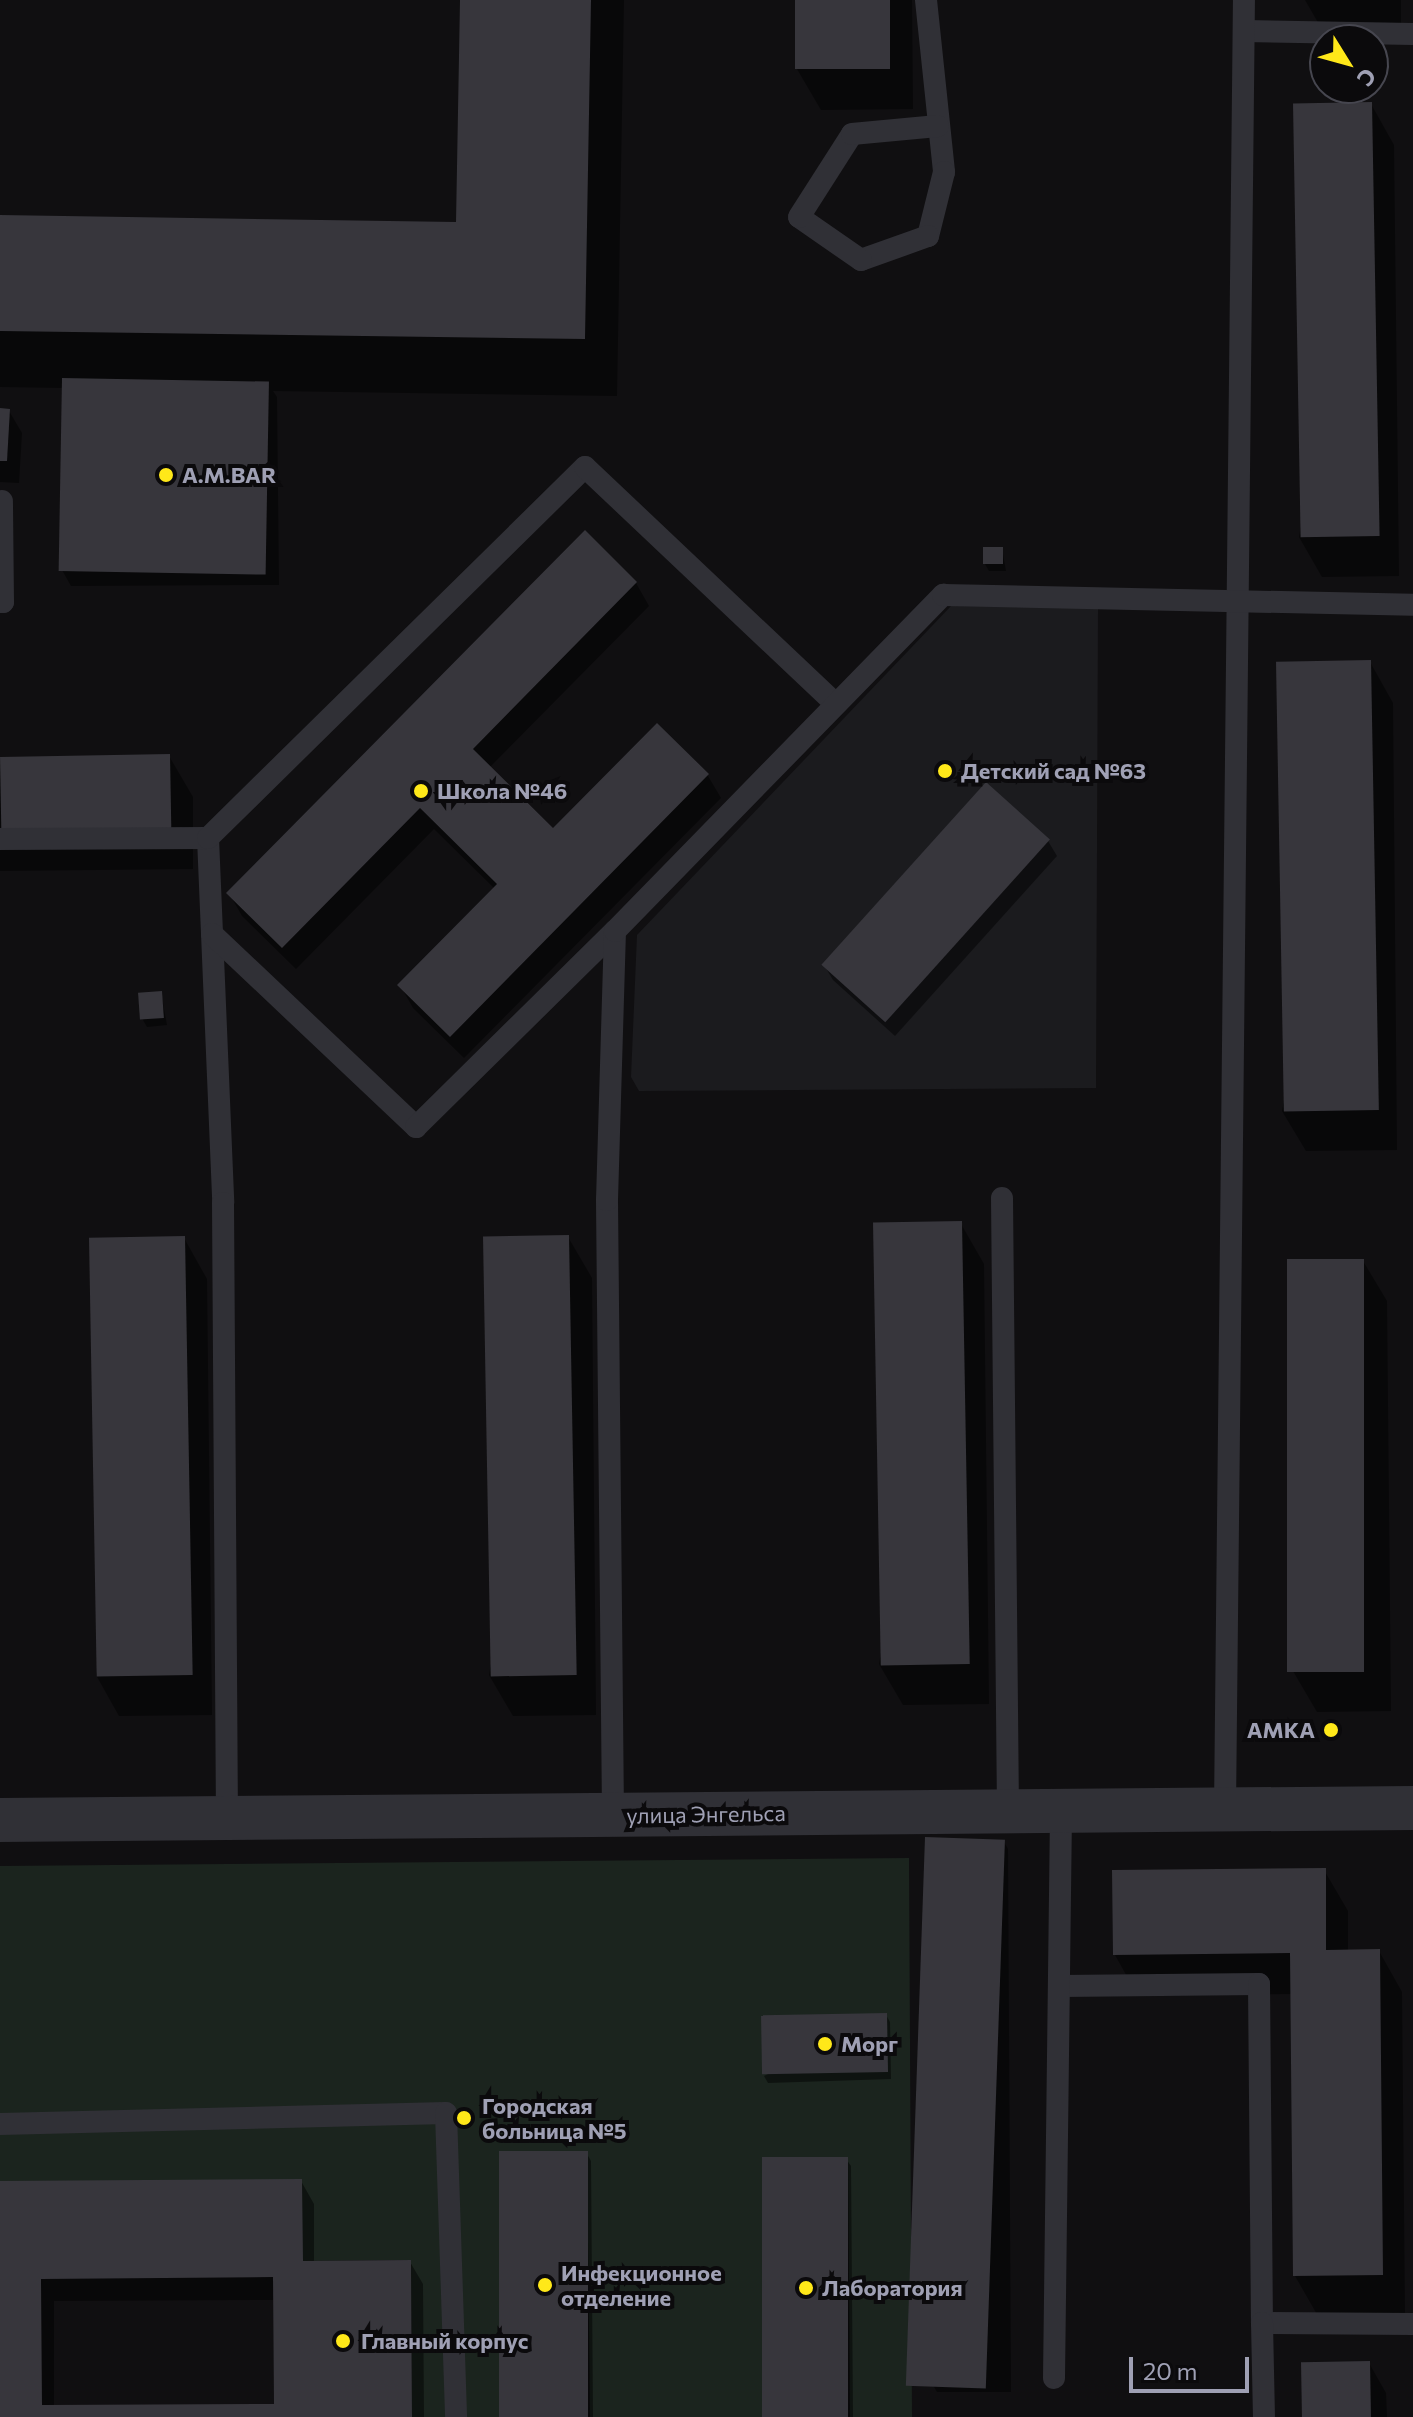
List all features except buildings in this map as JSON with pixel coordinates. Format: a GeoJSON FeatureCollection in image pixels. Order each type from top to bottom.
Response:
{"type":"FeatureCollection","features":[{"type":"Feature","properties":{"kind":"street","name":"улица Энгельса"},"geometry":{"type":"LineString","coordinates":[[0,1820],[1413,1808]]}},
{"type":"Feature","properties":{"kind":"lane"},"geometry":{"type":"LineString","coordinates":[[926,0],[944,172],[928,236],[861,260],[799,217],[852,134],[938,126]]}},
{"type":"Feature","properties":{"kind":"lane"},"geometry":{"type":"LineString","coordinates":[[1225,1809],[1244,0]]}},
{"type":"Feature","properties":{"kind":"lane"},"geometry":{"type":"LineString","coordinates":[[1244,31],[1413,34]]}},
{"type":"Feature","properties":{"kind":"lane"},"geometry":{"type":"LineString","coordinates":[[0,839],[208,838],[585,467],[836,704]]}},
{"type":"Feature","properties":{"kind":"lane"},"geometry":{"type":"LineString","coordinates":[[0,602],[3,602],[2,501]]}},
{"type":"Feature","properties":{"kind":"lane"},"geometry":{"type":"LineString","coordinates":[[212,934],[416,1127],[615,931],[943,595],[1413,605]]}},
{"type":"Feature","properties":{"kind":"lane"},"geometry":{"type":"LineString","coordinates":[[208,838],[223,1203],[227,1818]]}},
{"type":"Feature","properties":{"kind":"lane"},"geometry":{"type":"LineString","coordinates":[[613,1815],[607,1200],[615,931]]}},
{"type":"Feature","properties":{"kind":"lane"},"geometry":{"type":"LineString","coordinates":[[1002,1198],[1008,1811]]}},
{"type":"Feature","properties":{"kind":"lane"},"geometry":{"type":"LineString","coordinates":[[1054,2378],[1061,1811]]}},
{"type":"Feature","properties":{"kind":"lane"},"geometry":{"type":"LineString","coordinates":[[1061,1986],[1259,1984],[1264,2417]]}},
{"type":"Feature","properties":{"kind":"lane"},"geometry":{"type":"LineString","coordinates":[[0,2124],[446,2113],[456,2417]]}},
{"type":"Feature","properties":{"kind":"lane"},"geometry":{"type":"LineString","coordinates":[[1262,2323],[1413,2324]]}},
{"type":"Feature","properties":{"kind":"shaded area","name":"Детский сад №63"},"geometry":{"type":"Polygon","coordinates":[[[951,606],[1098,607],[1096,1088],[639,1091],[631,1077],[637,935],[951,606]]]}},
{"type":"Feature","properties":{"kind":"shaded area","name":"Городская больница №5"},"geometry":{"type":"Polygon","coordinates":[[[909,1858],[912,2417],[850,2417],[848,2158],[764,2417],[590,2417],[587,2152],[499,2153],[502,2417],[412,2417],[411,2260],[303,2261],[0,2181],[0,1866],[909,1858]]]}},
{"type":"Feature","properties":{"kind":"place","name":"А.М.BAR"},"geometry":{"type":"Point","coordinates":[166,475]}},
{"type":"Feature","properties":{"kind":"place","name":"Детский сад №63"},"geometry":{"type":"Point","coordinates":[945,771]}},
{"type":"Feature","properties":{"kind":"place","name":"Школа №46"},"geometry":{"type":"Point","coordinates":[421,791]}},
{"type":"Feature","properties":{"kind":"place","name":"АМКА"},"geometry":{"type":"Point","coordinates":[1331,1730]}},
{"type":"Feature","properties":{"kind":"place","name":"Морг"},"geometry":{"type":"Point","coordinates":[825,2044]}},
{"type":"Feature","properties":{"kind":"place","name":"Городская больница №5"},"geometry":{"type":"Point","coordinates":[464,2118]}},
{"type":"Feature","properties":{"kind":"place","name":"Инфекционное отделение"},"geometry":{"type":"Point","coordinates":[545,2285]}},
{"type":"Feature","properties":{"kind":"place","name":"Лаборатория"},"geometry":{"type":"Point","coordinates":[806,2288]}},
{"type":"Feature","properties":{"kind":"place","name":"Главный корпус"},"geometry":{"type":"Point","coordinates":[343,2341]}}]}
